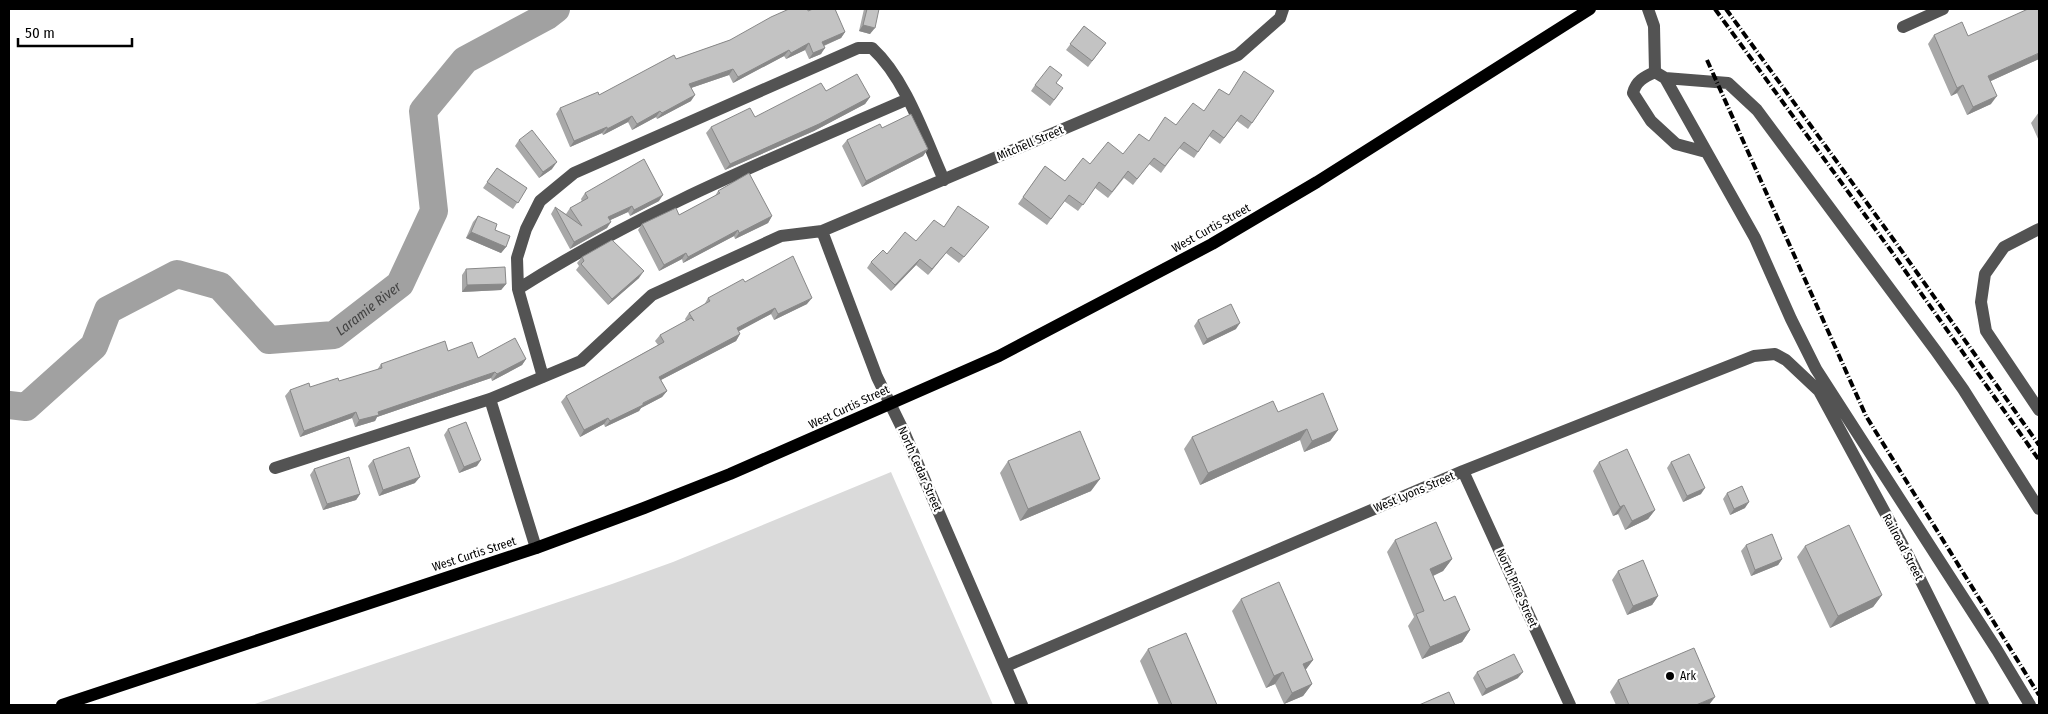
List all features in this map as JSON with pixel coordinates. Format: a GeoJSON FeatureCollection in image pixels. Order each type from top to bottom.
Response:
{"type":"FeatureCollection","features":[{"type":"Feature","properties":{"kind":"main road","name":"West Curtis Street"},"geometry":{"type":"LineString","coordinates":[[62,705],[536,548],[730,474],[999,356],[1212,244],[1317,182],[1590,9]]}},
{"type":"Feature","properties":{"kind":"street","name":"Mitchell Street"},"geometry":{"type":"LineString","coordinates":[[275,468],[490,399],[581,361],[652,295],[781,236],[822,232],[1238,55],[1280,18],[1283,9]]}},
{"type":"Feature","properties":{"kind":"street"},"geometry":{"type":"LineString","coordinates":[[1648,9],[1654,26],[1660,75],[1755,238],[1816,370],[2030,705]]}},
{"type":"Feature","properties":{"kind":"street"},"geometry":{"type":"LineString","coordinates":[[1903,27],[1943,9]]}},
{"type":"Feature","properties":{"kind":"street"},"geometry":{"type":"LineString","coordinates":[[543,377],[518,289],[518,258],[526,229],[540,201],[574,173],[858,48],[872,48],[883,58],[908,99],[944,180]]}},
{"type":"Feature","properties":{"kind":"street"},"geometry":{"type":"LineString","coordinates":[[1706,152],[1676,144],[1651,122],[1633,92],[1635,84],[1646,76],[1660,75],[1728,83],[1757,110],[1936,351],[2039,509]]}},
{"type":"Feature","properties":{"kind":"street"},"geometry":{"type":"LineString","coordinates":[[518,289],[563,261],[689,194],[908,99]]}},
{"type":"Feature","properties":{"kind":"street"},"geometry":{"type":"LineString","coordinates":[[2037,230],[2004,247],[1985,274],[1981,302],[1986,331],[2039,410]]}},
{"type":"Feature","properties":{"kind":"street","name":"North Cedar Street"},"geometry":{"type":"LineString","coordinates":[[822,232],[877,377],[1022,705]]}},
{"type":"Feature","properties":{"kind":"street","name":"West Lyons Street"},"geometry":{"type":"LineString","coordinates":[[1006,666],[1463,471],[1754,356],[1776,354],[1819,391]]}},
{"type":"Feature","properties":{"kind":"street","name":"Railroad Street"},"geometry":{"type":"LineString","coordinates":[[1819,391],[1908,555],[1983,705]]}},
{"type":"Feature","properties":{"kind":"street"},"geometry":{"type":"LineString","coordinates":[[490,399],[536,548]]}},
{"type":"Feature","properties":{"kind":"street","name":"North Pine Street"},"geometry":{"type":"LineString","coordinates":[[1463,471],[1570,705]]}},
{"type":"Feature","properties":{"kind":"shaded area"},"geometry":{"type":"Polygon","coordinates":[[[891,472],[993,705],[252,705],[673,562],[891,472]]]}},
{"type":"Feature","properties":{"kind":"building"},"geometry":{"type":"Polygon","coordinates":[[[789,9],[808,9],[808,11],[813,9],[835,9],[845,32],[822,42],[825,48],[813,53],[809,43],[791,53],[789,50],[738,77],[733,69],[689,84],[695,95],[662,113],[660,111],[637,124],[632,116],[607,129],[607,127],[574,141],[560,108],[598,92],[599,95],[674,55],[676,59],[730,40],[789,9]]]}},
{"type":"Feature","properties":{"kind":"building"},"geometry":{"type":"Polygon","coordinates":[[[867,9],[879,9],[875,28],[863,25],[867,9]]]}},
{"type":"Feature","properties":{"kind":"building"},"geometry":{"type":"Polygon","coordinates":[[[2028,9],[2039,9],[2039,53],[1988,76],[1997,96],[1973,107],[1963,85],[1957,88],[1934,35],[1962,22],[1968,36],[2028,9]]]}},
{"type":"Feature","properties":{"kind":"building"},"geometry":{"type":"Polygon","coordinates":[[[1084,26],[1106,43],[1092,61],[1070,44],[1084,26]]]}},
{"type":"Feature","properties":{"kind":"building"},"geometry":{"type":"Polygon","coordinates":[[[1050,66],[1062,75],[1056,83],[1063,88],[1054,100],[1035,85],[1050,66]]]}},
{"type":"Feature","properties":{"kind":"building"},"geometry":{"type":"Polygon","coordinates":[[[1244,71],[1274,91],[1252,123],[1241,115],[1224,138],[1213,130],[1198,152],[1184,142],[1165,166],[1154,158],[1137,179],[1128,171],[1112,192],[1099,182],[1083,205],[1069,195],[1051,219],[1023,197],[1045,166],[1065,181],[1083,158],[1090,164],[1108,142],[1123,154],[1139,134],[1149,141],[1165,117],[1176,125],[1193,103],[1204,111],[1219,89],[1229,95],[1244,71]]]}},
{"type":"Feature","properties":{"kind":"building"},"geometry":{"type":"Polygon","coordinates":[[[857,74],[870,97],[819,124],[730,164],[711,127],[750,108],[755,117],[821,83],[826,91],[857,74]]]}},
{"type":"Feature","properties":{"kind":"building"},"geometry":{"type":"Polygon","coordinates":[[[911,114],[928,149],[866,181],[847,140],[880,124],[882,128],[911,114]]]}},
{"type":"Feature","properties":{"kind":"building"},"geometry":{"type":"Polygon","coordinates":[[[532,130],[557,162],[543,172],[519,140],[532,130]]]}},
{"type":"Feature","properties":{"kind":"building"},"geometry":{"type":"Polygon","coordinates":[[[644,159],[663,195],[634,210],[632,206],[608,217],[611,222],[574,242],[555,207],[582,226],[570,208],[588,198],[585,193],[644,159]]]}},
{"type":"Feature","properties":{"kind":"building"},"geometry":{"type":"Polygon","coordinates":[[[497,168],[527,188],[518,203],[487,182],[497,168]]]}},
{"type":"Feature","properties":{"kind":"building"},"geometry":{"type":"Polygon","coordinates":[[[749,173],[772,216],[739,233],[738,230],[688,257],[686,253],[664,265],[642,224],[676,208],[679,215],[720,193],[718,191],[749,173]]]}},
{"type":"Feature","properties":{"kind":"building"},"geometry":{"type":"Polygon","coordinates":[[[958,206],[989,227],[964,257],[951,247],[932,269],[920,259],[895,285],[871,262],[883,250],[887,254],[905,232],[916,241],[934,220],[944,227],[958,206]]]}},
{"type":"Feature","properties":{"kind":"building"},"geometry":{"type":"Polygon","coordinates":[[[478,216],[497,224],[495,230],[510,236],[506,247],[471,232],[478,216]]]}},
{"type":"Feature","properties":{"kind":"building"},"geometry":{"type":"Polygon","coordinates":[[[612,240],[644,271],[612,299],[581,264],[584,261],[582,257],[612,240]]]}},
{"type":"Feature","properties":{"kind":"building"},"geometry":{"type":"Polygon","coordinates":[[[793,256],[812,298],[778,314],[775,308],[737,328],[740,334],[659,377],[667,391],[610,421],[608,418],[584,430],[566,396],[664,342],[660,335],[691,318],[694,321],[689,313],[710,301],[708,298],[743,279],[745,282],[793,256]]]}},
{"type":"Feature","properties":{"kind":"building"},"geometry":{"type":"Polygon","coordinates":[[[505,267],[506,284],[467,285],[466,269],[505,267]]]}},
{"type":"Feature","properties":{"kind":"building"},"geometry":{"type":"Polygon","coordinates":[[[1231,304],[1240,323],[1207,339],[1198,320],[1231,304]]]}},
{"type":"Feature","properties":{"kind":"building"},"geometry":{"type":"Polygon","coordinates":[[[515,338],[526,359],[497,374],[495,372],[378,412],[379,415],[359,420],[356,412],[304,431],[290,390],[309,383],[310,387],[338,378],[339,381],[382,368],[381,364],[445,341],[448,351],[472,342],[478,358],[515,338]]]}},
{"type":"Feature","properties":{"kind":"building"},"geometry":{"type":"Polygon","coordinates":[[[1323,393],[1338,430],[1312,441],[1307,429],[1208,473],[1192,437],[1273,401],[1278,412],[1323,393]]]}},
{"type":"Feature","properties":{"kind":"building"},"geometry":{"type":"Polygon","coordinates":[[[466,422],[481,460],[464,467],[448,429],[466,422]]]}},
{"type":"Feature","properties":{"kind":"building"},"geometry":{"type":"Polygon","coordinates":[[[1080,431],[1100,479],[1028,509],[1008,461],[1080,431]]]}},
{"type":"Feature","properties":{"kind":"building"},"geometry":{"type":"Polygon","coordinates":[[[409,447],[420,477],[383,490],[373,460],[409,447]]]}},
{"type":"Feature","properties":{"kind":"building"},"geometry":{"type":"Polygon","coordinates":[[[1627,449],[1655,510],[1632,521],[1624,505],[1620,507],[1599,462],[1627,449]]]}},
{"type":"Feature","properties":{"kind":"building"},"geometry":{"type":"Polygon","coordinates":[[[1689,454],[1705,488],[1687,496],[1671,462],[1689,454]]]}},
{"type":"Feature","properties":{"kind":"building"},"geometry":{"type":"Polygon","coordinates":[[[349,457],[360,494],[327,504],[314,469],[349,457]]]}},
{"type":"Feature","properties":{"kind":"building"},"geometry":{"type":"Polygon","coordinates":[[[1742,486],[1749,502],[1734,509],[1727,493],[1742,486]]]}},
{"type":"Feature","properties":{"kind":"building"},"geometry":{"type":"Polygon","coordinates":[[[1436,522],[1452,559],[1430,569],[1444,601],[1455,596],[1470,630],[1430,647],[1416,614],[1424,611],[1395,540],[1436,522]]]}},
{"type":"Feature","properties":{"kind":"building"},"geometry":{"type":"Polygon","coordinates":[[[1849,525],[1882,595],[1838,616],[1805,546],[1849,525]]]}},
{"type":"Feature","properties":{"kind":"building"},"geometry":{"type":"Polygon","coordinates":[[[1772,534],[1782,559],[1755,570],[1746,545],[1772,534]]]}},
{"type":"Feature","properties":{"kind":"building"},"geometry":{"type":"Polygon","coordinates":[[[1643,560],[1658,596],[1633,606],[1618,571],[1643,560]]]}},
{"type":"Feature","properties":{"kind":"building"},"geometry":{"type":"Polygon","coordinates":[[[1279,582],[1313,660],[1303,664],[1312,684],[1292,693],[1283,672],[1274,676],[1241,599],[1279,582]]]}},
{"type":"Feature","properties":{"kind":"building"},"geometry":{"type":"Polygon","coordinates":[[[1186,633],[1217,705],[1172,705],[1148,649],[1186,633]]]}},
{"type":"Feature","properties":{"kind":"building","name":"Ark"},"geometry":{"type":"Polygon","coordinates":[[[1694,648],[1715,697],[1696,705],[1629,705],[1618,680],[1694,648]]]}},
{"type":"Feature","properties":{"kind":"building"},"geometry":{"type":"Polygon","coordinates":[[[1514,654],[1523,672],[1486,689],[1477,672],[1514,654]]]}},
{"type":"Feature","properties":{"kind":"building"},"geometry":{"type":"Polygon","coordinates":[[[1449,692],[1455,705],[1419,705],[1449,692]]]}},
{"type":"Feature","properties":{"kind":"waterway","name":"Laramie River"},"geometry":{"type":"LineString","coordinates":[[9,405],[26,407],[94,346],[108,310],[177,274],[220,286],[269,340],[334,335],[400,284],[434,211],[423,111],[465,60],[547,16],[556,9]]}},
{"type":"Feature","properties":{"kind":"railway"},"geometry":{"type":"LineString","coordinates":[[1715,9],[1889,248],[2039,460]]}},
{"type":"Feature","properties":{"kind":"railway"},"geometry":{"type":"LineString","coordinates":[[1726,9],[1896,243],[2039,445]]}},
{"type":"Feature","properties":{"kind":"railway"},"geometry":{"type":"LineString","coordinates":[[1707,60],[1866,416],[2039,695]]}},
{"type":"Feature","properties":{"kind":"place","name":"Ark"},"geometry":{"type":"Point","coordinates":[1670,676]}}]}
